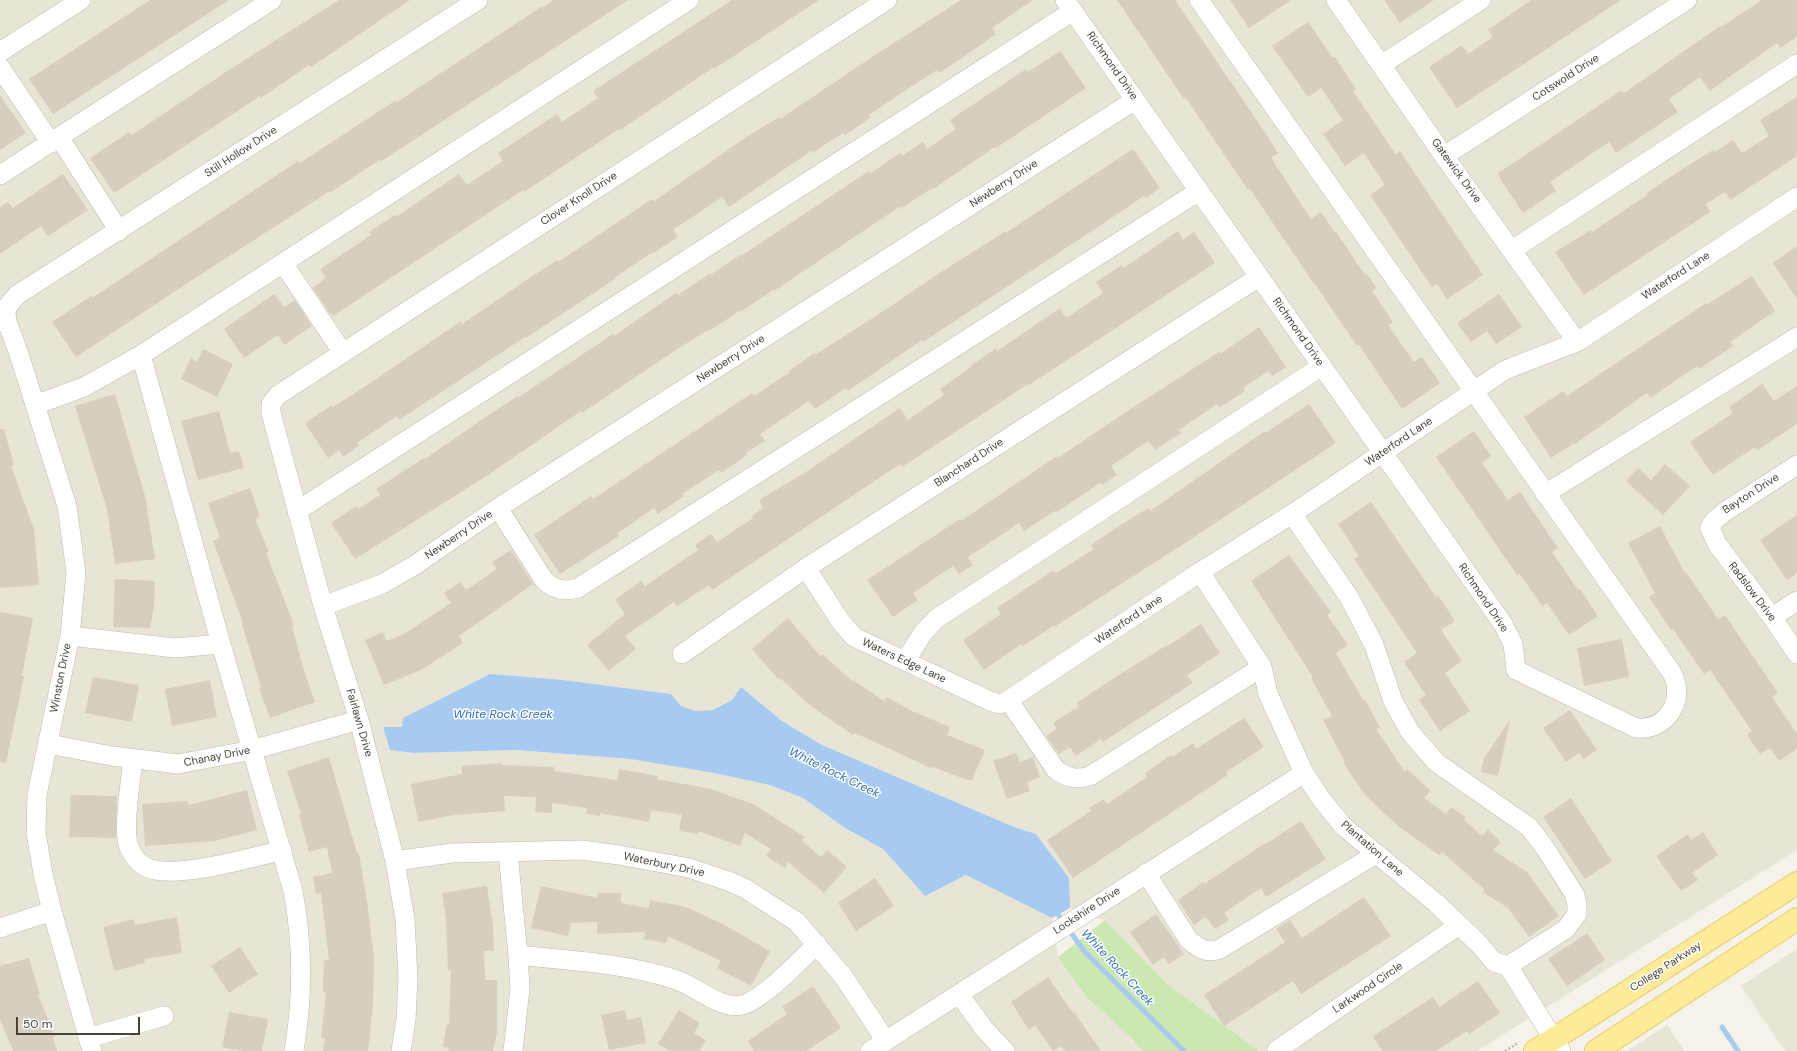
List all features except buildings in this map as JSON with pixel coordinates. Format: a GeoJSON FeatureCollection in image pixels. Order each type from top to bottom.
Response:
{"type":"FeatureCollection","features":[{"type":"Feature","properties":{"kind":"main road","name":"College Parkway"},"geometry":{"type":"LineString","coordinates":[[1535,1051],[1558,1045],[1797,883]]}},
{"type":"Feature","properties":{"kind":"main road"},"geometry":{"type":"LineString","coordinates":[[1596,1051],[1797,919]]}},
{"type":"Feature","properties":{"kind":"street"},"geometry":{"type":"LineString","coordinates":[[0,52],[81,0]]}},
{"type":"Feature","properties":{"kind":"street"},"geometry":{"type":"LineString","coordinates":[[0,175],[272,0]]}},
{"type":"Feature","properties":{"kind":"street","name":"Still Hollow Drive"},"geometry":{"type":"LineString","coordinates":[[7,307],[17,295],[478,0]]}},
{"type":"Feature","properties":{"kind":"street"},"geometry":{"type":"LineString","coordinates":[[35,405],[84,387],[141,355],[689,0]]}},
{"type":"Feature","properties":{"kind":"street","name":"Clover Knoll Drive"},"geometry":{"type":"LineString","coordinates":[[272,401],[278,395],[887,0]]}},
{"type":"Feature","properties":{"kind":"street"},"geometry":{"type":"LineString","coordinates":[[1199,0],[1545,494],[1797,337]]}},
{"type":"Feature","properties":{"kind":"street","name":"Gatewick Drive"},"geometry":{"type":"LineString","coordinates":[[1336,0],[1444,156],[1577,342]]}},
{"type":"Feature","properties":{"kind":"street"},"geometry":{"type":"LineString","coordinates":[[1381,65],[1481,0]]}},
{"type":"Feature","properties":{"kind":"street","name":"Cotswold Drive"},"geometry":{"type":"LineString","coordinates":[[1444,156],[1688,0]]}},
{"type":"Feature","properties":{"kind":"street"},"geometry":{"type":"LineString","coordinates":[[297,511],[1069,5]]}},
{"type":"Feature","properties":{"kind":"street","name":"Richmond Drive"},"geometry":{"type":"LineString","coordinates":[[1069,5],[1503,624],[1513,644],[1516,670],[1636,728],[1652,726],[1666,718],[1674,707],[1678,696],[1678,690],[1672,673],[1545,494]]}},
{"type":"Feature","properties":{"kind":"street"},"geometry":{"type":"LineString","coordinates":[[1512,250],[1797,64]]}},
{"type":"Feature","properties":{"kind":"street"},"geometry":{"type":"LineString","coordinates":[[0,67],[55,140],[119,231]]}},
{"type":"Feature","properties":{"kind":"street","name":"Newberry Drive"},"geometry":{"type":"LineString","coordinates":[[322,606],[382,584],[415,565],[498,508],[1135,100]]}},
{"type":"Feature","properties":{"kind":"street"},"geometry":{"type":"LineString","coordinates":[[498,508],[544,580],[552,587],[562,590],[578,588],[1199,191]]}},
{"type":"Feature","properties":{"kind":"street","name":"Waterford Lane"},"geometry":{"type":"LineString","coordinates":[[1009,701],[1200,572],[1292,514],[1505,370],[1577,342],[1797,197]]}},
{"type":"Feature","properties":{"kind":"street"},"geometry":{"type":"LineString","coordinates":[[284,263],[343,353]]}},
{"type":"Feature","properties":{"kind":"street","name":"Blanchard Drive"},"geometry":{"type":"LineString","coordinates":[[682,654],[806,568],[1259,277]]}},
{"type":"Feature","properties":{"kind":"street","name":"Winston Drive"},"geometry":{"type":"LineString","coordinates":[[7,307],[7,322],[67,506],[76,573],[70,636],[37,795],[36,833],[43,874],[52,911],[90,1044]]}},
{"type":"Feature","properties":{"kind":"street"},"geometry":{"type":"LineString","coordinates":[[141,355],[221,644],[282,850],[297,910],[301,966],[301,1000],[294,1051]]}},
{"type":"Feature","properties":{"kind":"street"},"geometry":{"type":"LineString","coordinates":[[905,661],[923,633],[936,619],[1322,366]]}},
{"type":"Feature","properties":{"kind":"street","name":"Fairlawn Drive"},"geometry":{"type":"LineString","coordinates":[[272,401],[271,413],[322,606],[359,720],[395,861],[405,919],[408,978],[406,1020],[401,1051]]}},
{"type":"Feature","properties":{"kind":"street","name":"Bayton Drive"},"geometry":{"type":"LineString","coordinates":[[1710,528],[1718,517],[1797,465]]}},
{"type":"Feature","properties":{"kind":"street"},"geometry":{"type":"LineString","coordinates":[[1292,514],[1352,603],[1374,645],[1393,701],[1410,732],[1437,763],[1529,827],[1545,848],[1575,895],[1577,914],[1566,929],[1508,966],[1558,1045]]}},
{"type":"Feature","properties":{"kind":"street","name":"Radslow Drive"},"geometry":{"type":"LineString","coordinates":[[1710,528],[1717,544],[1772,617],[1797,654]]}},
{"type":"Feature","properties":{"kind":"street","name":"Waters Edge Lane"},"geometry":{"type":"LineString","coordinates":[[806,568],[841,622],[854,637],[990,701],[999,704],[1009,701]]}},
{"type":"Feature","properties":{"kind":"street","name":"Plantation Lane"},"geometry":{"type":"LineString","coordinates":[[1200,572],[1262,667],[1268,694],[1304,773],[1322,800],[1343,826],[1436,903],[1479,944],[1494,962],[1508,966]]}},
{"type":"Feature","properties":{"kind":"street"},"geometry":{"type":"LineString","coordinates":[[1772,617],[1797,601]]}},
{"type":"Feature","properties":{"kind":"street"},"geometry":{"type":"LineString","coordinates":[[70,636],[175,648],[221,644]]}},
{"type":"Feature","properties":{"kind":"street"},"geometry":{"type":"LineString","coordinates":[[1009,701],[1056,770],[1062,775],[1081,779],[1090,776],[1262,667]]}},
{"type":"Feature","properties":{"kind":"street","name":"Chanay Drive"},"geometry":{"type":"LineString","coordinates":[[48,744],[133,759],[178,764],[252,750],[359,720]]}},
{"type":"Feature","properties":{"kind":"street"},"geometry":{"type":"LineString","coordinates":[[133,759],[127,838],[131,852],[144,866],[155,870],[176,872],[282,850]]}},
{"type":"Feature","properties":{"kind":"street","name":"Lockshire Drive"},"geometry":{"type":"LineString","coordinates":[[878,1046],[1146,872],[1304,773]]}},
{"type":"Feature","properties":{"kind":"street","name":"Waterbury Drive"},"geometry":{"type":"LineString","coordinates":[[395,861],[452,853],[582,850],[690,868],[728,881],[746,889],[797,922],[843,976],[878,1046]]}},
{"type":"Feature","properties":{"kind":"street"},"geometry":{"type":"LineString","coordinates":[[508,852],[520,989],[513,1051]]}},
{"type":"Feature","properties":{"kind":"street"},"geometry":{"type":"LineString","coordinates":[[1146,872],[1188,939],[1197,947],[1209,952],[1220,949],[1376,854]]}},
{"type":"Feature","properties":{"kind":"street"},"geometry":{"type":"LineString","coordinates":[[0,928],[52,911]]}},
{"type":"Feature","properties":{"kind":"street","name":"Larkwood Circle"},"geometry":{"type":"LineString","coordinates":[[1277,1050],[1459,925]]}},
{"type":"Feature","properties":{"kind":"street"},"geometry":{"type":"LineString","coordinates":[[518,955],[639,969],[680,981],[730,1006],[741,1005],[758,997],[817,944]]}},
{"type":"Feature","properties":{"kind":"street"},"geometry":{"type":"LineString","coordinates":[[959,994],[985,1030],[1005,1051]]}},
{"type":"Feature","properties":{"kind":"street"},"geometry":{"type":"LineString","coordinates":[[90,1044],[164,1016]]}},
{"type":"Feature","properties":{"kind":"shaded area"},"geometry":{"type":"Polygon","coordinates":[[[0,0],[1797,0],[1797,850],[1477,1051],[1259,1051],[1166,983],[1105,920],[1070,908],[1069,878],[1036,834],[1014,827],[822,745],[782,721],[741,687],[732,700],[713,710],[695,711],[681,706],[671,694],[563,680],[402,727],[383,727],[390,750],[413,753],[516,750],[630,759],[714,773],[770,785],[803,798],[845,828],[883,849],[925,896],[966,875],[1052,918],[1058,957],[1142,1051],[0,1051],[0,0]]]}},
{"type":"Feature","properties":{"kind":"shaded area"},"geometry":{"type":"Polygon","coordinates":[[[1797,949],[1797,1051],[1785,1051],[1741,986],[1797,949]]]}},
{"type":"Feature","properties":{"kind":"shaded area"},"geometry":{"type":"Polygon","coordinates":[[[1667,1025],[1684,1051],[1627,1051],[1667,1025]]]}},
{"type":"Feature","properties":{"kind":"green space"},"geometry":{"type":"Polygon","coordinates":[[[1105,920],[1166,983],[1259,1051],[1142,1051],[1132,1039],[1086,996],[1058,957],[1105,920]]]}},
{"type":"Feature","properties":{"kind":"water"},"geometry":{"type":"Polygon","coordinates":[[[490,674],[563,680],[671,694],[681,706],[695,711],[713,710],[732,700],[741,687],[782,721],[822,745],[1014,827],[1036,834],[1069,878],[1070,908],[1052,918],[966,875],[925,896],[883,849],[845,828],[803,798],[770,785],[714,773],[630,759],[516,750],[413,753],[390,750],[383,727],[402,727],[403,718],[490,674]]]}},
{"type":"Feature","properties":{"kind":"waterway","name":"White Rock Creek"},"geometry":{"type":"LineString","coordinates":[[1055,910],[1084,951],[1184,1051]]}},
{"type":"Feature","properties":{"kind":"waterway","name":"White Rock Creek"},"geometry":{"type":"LineString","coordinates":[[1722,1027],[1738,1051]]}}]}
